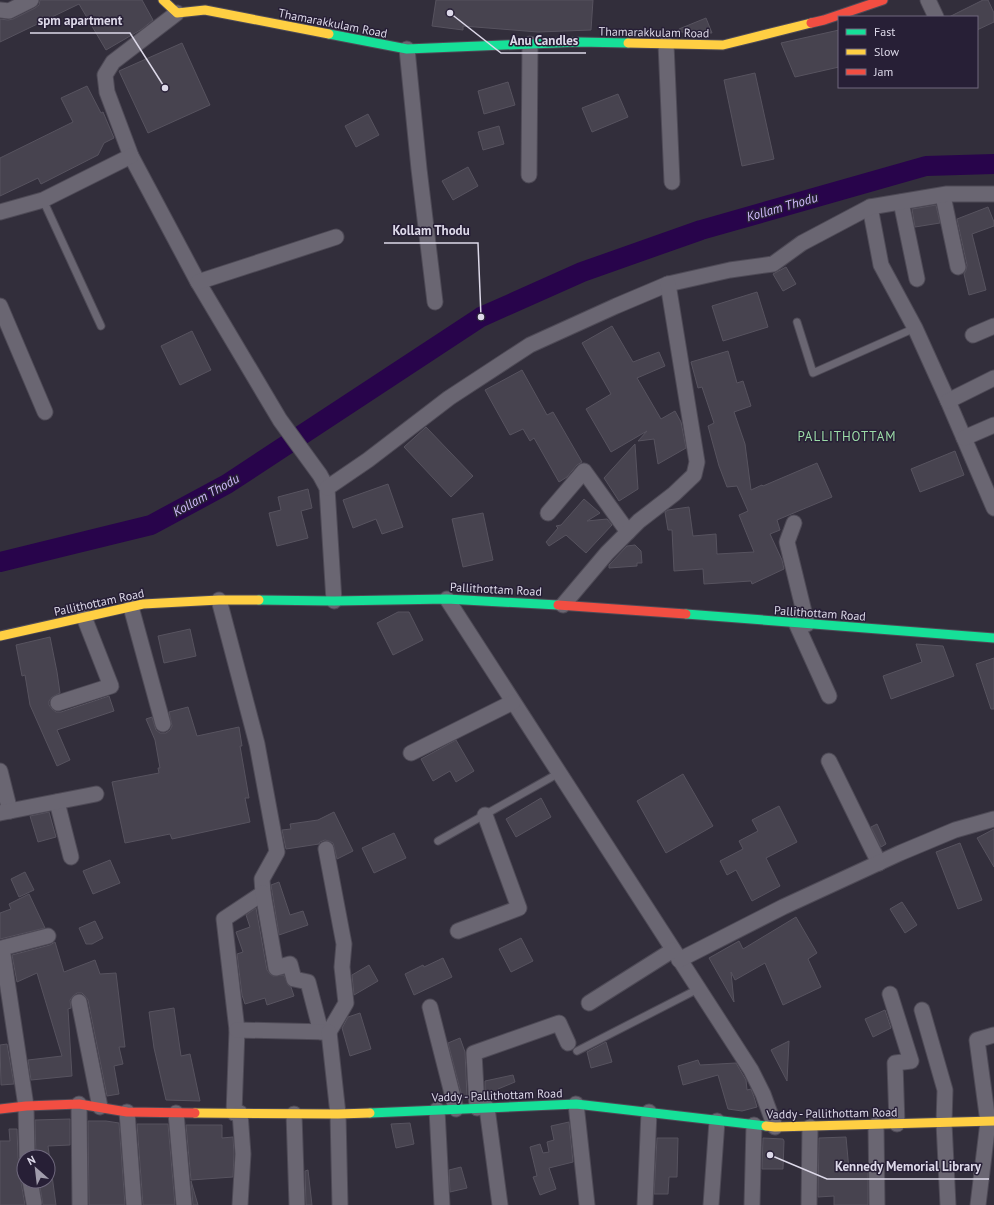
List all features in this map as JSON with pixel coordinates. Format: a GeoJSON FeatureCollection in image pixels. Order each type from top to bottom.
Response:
{"type":"FeatureCollection","features":[{"type":"Feature","properties":{"kind":"street"},"geometry":{"type":"LineString","coordinates":[[0,10],[9,11],[30,0]]}},
{"type":"Feature","properties":{"kind":"street"},"geometry":{"type":"LineString","coordinates":[[163,0],[177,14],[113,62],[105,75],[107,92],[131,156],[198,282],[280,420],[320,475],[327,488],[334,601]]}},
{"type":"Feature","properties":{"kind":"street","name":"Thamarakkulam Road"},"geometry":{"type":"LineString","coordinates":[[177,14],[205,10],[407,49],[579,42],[723,46],[824,20],[883,0]]}},
{"type":"Feature","properties":{"kind":"street"},"geometry":{"type":"LineString","coordinates":[[928,0],[936,16]]}},
{"type":"Feature","properties":{"kind":"street"},"geometry":{"type":"LineString","coordinates":[[529,175],[530,44]]}},
{"type":"Feature","properties":{"kind":"street"},"geometry":{"type":"LineString","coordinates":[[666,44],[672,182]]}},
{"type":"Feature","properties":{"kind":"street"},"geometry":{"type":"LineString","coordinates":[[407,49],[419,169],[435,302]]}},
{"type":"Feature","properties":{"kind":"street"},"geometry":{"type":"LineString","coordinates":[[0,212],[43,200],[131,156]]}},
{"type":"Feature","properties":{"kind":"street"},"geometry":{"type":"LineString","coordinates":[[327,488],[368,460],[449,398],[530,345],[616,306],[668,284],[730,270],[773,264],[802,243],[870,207],[943,196],[947,194],[994,194]]}},
{"type":"Feature","properties":{"kind":"street"},"geometry":{"type":"LineString","coordinates":[[943,196],[958,267]]}},
{"type":"Feature","properties":{"kind":"street"},"geometry":{"type":"LineString","coordinates":[[901,202],[917,279]]}},
{"type":"Feature","properties":{"kind":"street"},"geometry":{"type":"LineString","coordinates":[[870,207],[881,265],[915,328],[994,508]]}},
{"type":"Feature","properties":{"kind":"street"},"geometry":{"type":"LineString","coordinates":[[198,282],[336,237]]}},
{"type":"Feature","properties":{"kind":"street"},"geometry":{"type":"LineString","coordinates":[[563,605],[608,553],[639,521],[674,494],[694,475],[697,462],[668,284]]}},
{"type":"Feature","properties":{"kind":"street"},"geometry":{"type":"LineString","coordinates":[[0,306],[45,412]]}},
{"type":"Feature","properties":{"kind":"street"},"geometry":{"type":"LineString","coordinates":[[973,335],[994,326]]}},
{"type":"Feature","properties":{"kind":"street"},"geometry":{"type":"LineString","coordinates":[[948,402],[994,378]]}},
{"type":"Feature","properties":{"kind":"street"},"geometry":{"type":"LineString","coordinates":[[964,438],[994,425]]}},
{"type":"Feature","properties":{"kind":"street"},"geometry":{"type":"LineString","coordinates":[[548,513],[584,471],[628,532]]}},
{"type":"Feature","properties":{"kind":"street"},"geometry":{"type":"LineString","coordinates":[[794,523],[787,542],[801,623],[829,696]]}},
{"type":"Feature","properties":{"kind":"street"},"geometry":{"type":"LineString","coordinates":[[447,599],[751,1070],[763,1094],[775,1127]]}},
{"type":"Feature","properties":{"kind":"street","name":"Pallithottam Road"},"geometry":{"type":"LineString","coordinates":[[0,636],[143,604],[219,600],[334,601],[447,599],[563,605],[994,638]]}},
{"type":"Feature","properties":{"kind":"street"},"geometry":{"type":"LineString","coordinates":[[219,600],[257,744],[277,852],[262,879],[276,968],[290,964],[294,979],[308,982],[325,1032],[338,1114],[340,1205]]}},
{"type":"Feature","properties":{"kind":"street"},"geometry":{"type":"LineString","coordinates":[[131,607],[163,724]]}},
{"type":"Feature","properties":{"kind":"street"},"geometry":{"type":"LineString","coordinates":[[58,703],[111,686],[84,617]]}},
{"type":"Feature","properties":{"kind":"street"},"geometry":{"type":"LineString","coordinates":[[411,753],[513,702]]}},
{"type":"Feature","properties":{"kind":"street"},"geometry":{"type":"LineString","coordinates":[[829,762],[879,863]]}},
{"type":"Feature","properties":{"kind":"street"},"geometry":{"type":"LineString","coordinates":[[0,771],[5,812],[96,794]]}},
{"type":"Feature","properties":{"kind":"street"},"geometry":{"type":"LineString","coordinates":[[57,802],[71,856]]}},
{"type":"Feature","properties":{"kind":"street"},"geometry":{"type":"LineString","coordinates":[[458,931],[519,908],[485,815]]}},
{"type":"Feature","properties":{"kind":"street"},"geometry":{"type":"LineString","coordinates":[[589,1003],[676,955],[955,830],[994,819]]}},
{"type":"Feature","properties":{"kind":"street"},"geometry":{"type":"LineString","coordinates":[[325,1032],[346,1002],[342,967],[344,944],[326,849]]}},
{"type":"Feature","properties":{"kind":"street"},"geometry":{"type":"LineString","coordinates":[[240,1205],[243,1154],[237,1113],[237,1030],[224,919],[263,893]]}},
{"type":"Feature","properties":{"kind":"street"},"geometry":{"type":"LineString","coordinates":[[27,1149],[26,1106],[2,948],[48,936]]}},
{"type":"Feature","properties":{"kind":"street"},"geometry":{"type":"LineString","coordinates":[[890,994],[911,1062],[895,1063],[897,1124]]}},
{"type":"Feature","properties":{"kind":"street"},"geometry":{"type":"LineString","coordinates":[[79,1002],[100,1107]]}},
{"type":"Feature","properties":{"kind":"street"},"geometry":{"type":"LineString","coordinates":[[430,1007],[456,1109]]}},
{"type":"Feature","properties":{"kind":"street"},"geometry":{"type":"LineString","coordinates":[[922,1010],[945,1090],[944,1123],[948,1205]]}},
{"type":"Feature","properties":{"kind":"street"},"geometry":{"type":"LineString","coordinates":[[500,1205],[482,1108],[474,1053],[559,1023],[572,1047]]}},
{"type":"Feature","properties":{"kind":"street"},"geometry":{"type":"LineString","coordinates":[[237,1030],[325,1032]]}},
{"type":"Feature","properties":{"kind":"street"},"geometry":{"type":"LineString","coordinates":[[978,1205],[991,1122],[977,1040],[994,1035]]}},
{"type":"Feature","properties":{"kind":"street"},"geometry":{"type":"LineString","coordinates":[[79,1104],[80,1205]]}},
{"type":"Feature","properties":{"kind":"street","name":"Vaddy - Pallithottam Road"},"geometry":{"type":"LineString","coordinates":[[0,1109],[26,1106],[79,1104],[127,1112],[338,1114],[576,1104],[775,1127],[991,1122]]}},
{"type":"Feature","properties":{"kind":"street"},"geometry":{"type":"LineString","coordinates":[[576,1104],[587,1205]]}},
{"type":"Feature","properties":{"kind":"street"},"geometry":{"type":"LineString","coordinates":[[436,1110],[442,1205]]}},
{"type":"Feature","properties":{"kind":"street"},"geometry":{"type":"LineString","coordinates":[[127,1112],[134,1205]]}},
{"type":"Feature","properties":{"kind":"street"},"geometry":{"type":"LineString","coordinates":[[645,1205],[649,1112]]}},
{"type":"Feature","properties":{"kind":"street"},"geometry":{"type":"LineString","coordinates":[[176,1113],[184,1205]]}},
{"type":"Feature","properties":{"kind":"street"},"geometry":{"type":"LineString","coordinates":[[294,1114],[297,1205]]}},
{"type":"Feature","properties":{"kind":"street"},"geometry":{"type":"LineString","coordinates":[[711,1205],[717,1121]]}},
{"type":"Feature","properties":{"kind":"street"},"geometry":{"type":"LineString","coordinates":[[752,1205],[754,1125]]}},
{"type":"Feature","properties":{"kind":"street"},"geometry":{"type":"LineString","coordinates":[[876,1125],[877,1205]]}},
{"type":"Feature","properties":{"kind":"street"},"geometry":{"type":"LineString","coordinates":[[809,1205],[810,1127]]}},
{"type":"Feature","properties":{"kind":"street"},"geometry":{"type":"LineString","coordinates":[[31,1189],[34,1203]]}},
{"type":"Feature","properties":{"kind":"lane"},"geometry":{"type":"LineString","coordinates":[[43,200],[101,326]]}},
{"type":"Feature","properties":{"kind":"lane"},"geometry":{"type":"LineString","coordinates":[[797,322],[813,373],[915,328]]}},
{"type":"Feature","properties":{"kind":"lane"},"geometry":{"type":"LineString","coordinates":[[438,841],[559,773]]}},
{"type":"Feature","properties":{"kind":"lane"},"geometry":{"type":"LineString","coordinates":[[572,1047],[698,989]]}},
{"type":"Feature","properties":{"kind":"building"},"geometry":{"type":"Polygon","coordinates":[[[40,0],[142,0],[153,20],[142,29],[106,50],[79,4],[0,42],[0,19],[13,19],[35,8],[39,5],[40,0]]]}},
{"type":"Feature","properties":{"kind":"building"},"geometry":{"type":"Polygon","coordinates":[[[436,0],[593,0],[591,30],[538,32],[463,26],[463,30],[432,26],[436,0]]]}},
{"type":"Feature","properties":{"kind":"building"},"geometry":{"type":"Polygon","coordinates":[[[983,0],[988,0],[994,13],[994,22],[978,30],[978,16],[951,16],[983,0]]]}},
{"type":"Feature","properties":{"kind":"building"},"geometry":{"type":"Polygon","coordinates":[[[706,18],[712,33],[680,32],[679,29],[706,18]]]}},
{"type":"Feature","properties":{"kind":"building"},"geometry":{"type":"Polygon","coordinates":[[[838,30],[838,67],[795,77],[781,43],[838,30]]]}},
{"type":"Feature","properties":{"kind":"building"},"geometry":{"type":"Polygon","coordinates":[[[182,43],[210,105],[148,133],[119,71],[182,43]]]}},
{"type":"Feature","properties":{"kind":"building"},"geometry":{"type":"Polygon","coordinates":[[[755,73],[774,159],[742,166],[724,80],[755,73]]]}},
{"type":"Feature","properties":{"kind":"building"},"geometry":{"type":"Polygon","coordinates":[[[508,82],[515,105],[484,114],[478,91],[508,82]]]}},
{"type":"Feature","properties":{"kind":"building"},"geometry":{"type":"Polygon","coordinates":[[[87,86],[101,113],[103,112],[114,138],[104,143],[98,155],[41,184],[38,178],[0,196],[0,158],[73,122],[61,98],[87,86]]]}},
{"type":"Feature","properties":{"kind":"building"},"geometry":{"type":"Polygon","coordinates":[[[618,94],[628,117],[592,132],[582,108],[618,94]]]}},
{"type":"Feature","properties":{"kind":"building"},"geometry":{"type":"Polygon","coordinates":[[[368,114],[379,135],[356,147],[345,126],[368,114]]]}},
{"type":"Feature","properties":{"kind":"building"},"geometry":{"type":"Polygon","coordinates":[[[499,126],[504,144],[483,150],[478,132],[499,126]]]}},
{"type":"Feature","properties":{"kind":"building"},"geometry":{"type":"Polygon","coordinates":[[[468,167],[478,186],[453,200],[442,181],[468,167]]]}},
{"type":"Feature","properties":{"kind":"building"},"geometry":{"type":"Polygon","coordinates":[[[936,205],[940,223],[915,227],[912,209],[936,205]]]}},
{"type":"Feature","properties":{"kind":"building"},"geometry":{"type":"Polygon","coordinates":[[[988,207],[994,222],[994,226],[972,234],[986,290],[969,295],[964,274],[967,265],[957,219],[988,207]]]}},
{"type":"Feature","properties":{"kind":"building"},"geometry":{"type":"Polygon","coordinates":[[[786,267],[796,284],[783,291],[773,274],[786,267]]]}},
{"type":"Feature","properties":{"kind":"building"},"geometry":{"type":"Polygon","coordinates":[[[757,292],[768,327],[723,341],[712,306],[757,292]]]}},
{"type":"Feature","properties":{"kind":"building"},"geometry":{"type":"Polygon","coordinates":[[[612,326],[633,362],[659,352],[665,366],[637,378],[661,419],[675,411],[681,422],[686,448],[658,464],[654,439],[638,441],[647,431],[611,452],[586,409],[611,394],[582,343],[612,326]]]}},
{"type":"Feature","properties":{"kind":"building"},"geometry":{"type":"Polygon","coordinates":[[[192,331],[211,370],[180,385],[161,346],[192,331]]]}},
{"type":"Feature","properties":{"kind":"building"},"geometry":{"type":"Polygon","coordinates":[[[728,351],[737,383],[743,381],[751,406],[734,412],[745,444],[751,490],[817,463],[832,497],[777,520],[780,530],[770,534],[782,560],[784,569],[752,584],[751,581],[704,584],[703,569],[674,571],[672,530],[668,530],[665,512],[668,510],[689,507],[693,536],[716,534],[717,554],[754,552],[739,515],[748,511],[737,486],[727,487],[719,466],[708,426],[714,423],[702,387],[698,388],[691,362],[728,351]]]}},
{"type":"Feature","properties":{"kind":"building"},"geometry":{"type":"Polygon","coordinates":[[[522,370],[547,415],[553,412],[582,462],[577,465],[567,477],[559,482],[534,438],[530,441],[523,429],[510,435],[485,390],[522,370]]]}},
{"type":"Feature","properties":{"kind":"building"},"geometry":{"type":"Polygon","coordinates":[[[426,427],[473,476],[451,497],[404,447],[426,427]]]}},
{"type":"Feature","properties":{"kind":"building"},"geometry":{"type":"Polygon","coordinates":[[[635,444],[638,489],[619,501],[604,478],[635,444]]]}},
{"type":"Feature","properties":{"kind":"building"},"geometry":{"type":"Polygon","coordinates":[[[955,451],[964,475],[920,492],[911,469],[955,451]]]}},
{"type":"Feature","properties":{"kind":"building"},"geometry":{"type":"Polygon","coordinates":[[[388,484],[403,527],[382,534],[376,519],[353,528],[343,500],[388,484]]]}},
{"type":"Feature","properties":{"kind":"building"},"geometry":{"type":"Polygon","coordinates":[[[308,489],[312,508],[301,511],[308,538],[277,546],[269,513],[281,510],[278,497],[308,489]]]}},
{"type":"Feature","properties":{"kind":"building"},"geometry":{"type":"Polygon","coordinates":[[[584,499],[600,513],[587,521],[607,519],[612,525],[586,553],[566,535],[549,546],[546,542],[558,528],[556,526],[561,525],[584,499]]]}},
{"type":"Feature","properties":{"kind":"building"},"geometry":{"type":"Polygon","coordinates":[[[483,513],[493,560],[463,567],[452,519],[483,513]]]}},
{"type":"Feature","properties":{"kind":"building"},"geometry":{"type":"Polygon","coordinates":[[[635,545],[641,551],[642,563],[637,563],[637,566],[609,568],[609,565],[627,546],[635,545]]]}},
{"type":"Feature","properties":{"kind":"building"},"geometry":{"type":"Polygon","coordinates":[[[398,612],[409,612],[423,640],[393,655],[377,623],[398,612]]]}},
{"type":"Feature","properties":{"kind":"building"},"geometry":{"type":"Polygon","coordinates":[[[190,629],[196,656],[164,663],[158,636],[190,629]]]}},
{"type":"Feature","properties":{"kind":"building"},"geometry":{"type":"Polygon","coordinates":[[[50,637],[60,693],[52,697],[49,701],[49,705],[52,709],[56,712],[61,712],[109,696],[114,711],[57,730],[70,760],[57,766],[30,705],[25,675],[22,676],[16,645],[50,637]]]}},
{"type":"Feature","properties":{"kind":"building"},"geometry":{"type":"Polygon","coordinates":[[[916,644],[943,646],[954,676],[891,699],[883,676],[922,662],[916,644]]]}},
{"type":"Feature","properties":{"kind":"building"},"geometry":{"type":"Polygon","coordinates":[[[994,658],[994,709],[991,709],[976,664],[994,658]]]}},
{"type":"Feature","properties":{"kind":"building"},"geometry":{"type":"Polygon","coordinates":[[[188,707],[197,736],[239,727],[242,746],[240,746],[249,798],[245,798],[250,822],[172,839],[170,834],[125,843],[112,782],[159,773],[158,768],[160,768],[155,740],[146,719],[152,717],[156,730],[160,733],[166,733],[172,726],[169,712],[188,707]]]}},
{"type":"Feature","properties":{"kind":"building"},"geometry":{"type":"Polygon","coordinates":[[[456,740],[474,771],[456,782],[450,771],[433,781],[421,759],[456,740]]]}},
{"type":"Feature","properties":{"kind":"building"},"geometry":{"type":"Polygon","coordinates":[[[683,774],[713,826],[666,853],[637,801],[683,774]]]}},
{"type":"Feature","properties":{"kind":"building"},"geometry":{"type":"Polygon","coordinates":[[[541,798],[551,817],[516,837],[506,819],[541,798]]]}},
{"type":"Feature","properties":{"kind":"building"},"geometry":{"type":"Polygon","coordinates":[[[779,806],[797,842],[766,858],[780,886],[752,901],[736,870],[727,875],[720,861],[743,849],[739,841],[758,831],[752,820],[779,806]]]}},
{"type":"Feature","properties":{"kind":"building"},"geometry":{"type":"Polygon","coordinates":[[[49,812],[56,837],[38,842],[30,816],[49,812]]]}},
{"type":"Feature","properties":{"kind":"building"},"geometry":{"type":"Polygon","coordinates":[[[334,812],[353,851],[337,859],[333,843],[325,840],[319,844],[286,849],[282,830],[291,829],[290,824],[318,820],[334,812]]]}},
{"type":"Feature","properties":{"kind":"building"},"geometry":{"type":"Polygon","coordinates":[[[877,824],[886,844],[881,847],[871,827],[877,824]]]}},
{"type":"Feature","properties":{"kind":"building"},"geometry":{"type":"Polygon","coordinates":[[[994,829],[994,867],[977,838],[994,829]]]}},
{"type":"Feature","properties":{"kind":"building"},"geometry":{"type":"Polygon","coordinates":[[[394,833],[406,858],[374,873],[362,848],[394,833]]]}},
{"type":"Feature","properties":{"kind":"building"},"geometry":{"type":"Polygon","coordinates":[[[960,843],[982,900],[958,909],[936,852],[960,843]]]}},
{"type":"Feature","properties":{"kind":"building"},"geometry":{"type":"Polygon","coordinates":[[[110,860],[120,883],[93,894],[83,871],[110,860]]]}},
{"type":"Feature","properties":{"kind":"building"},"geometry":{"type":"Polygon","coordinates":[[[25,872],[34,890],[19,897],[11,879],[25,872]]]}},
{"type":"Feature","properties":{"kind":"building"},"geometry":{"type":"Polygon","coordinates":[[[279,882],[290,915],[303,911],[308,925],[279,935],[271,885],[279,882]]]}},
{"type":"Feature","properties":{"kind":"building"},"geometry":{"type":"Polygon","coordinates":[[[29,894],[45,928],[0,939],[0,913],[11,909],[9,904],[29,894]]]}},
{"type":"Feature","properties":{"kind":"building"},"geometry":{"type":"Polygon","coordinates":[[[902,902],[917,925],[905,933],[890,909],[902,902]]]}},
{"type":"Feature","properties":{"kind":"building"},"geometry":{"type":"Polygon","coordinates":[[[256,908],[267,970],[273,976],[284,975],[294,996],[267,1005],[265,998],[245,1004],[242,995],[237,954],[243,952],[236,932],[250,927],[246,915],[256,908]]]}},
{"type":"Feature","properties":{"kind":"building"},"geometry":{"type":"Polygon","coordinates":[[[796,917],[817,953],[808,959],[821,987],[783,1005],[765,963],[735,980],[731,972],[734,1002],[709,958],[739,941],[743,949],[796,917]]]}},
{"type":"Feature","properties":{"kind":"building"},"geometry":{"type":"Polygon","coordinates":[[[95,921],[103,938],[92,944],[86,944],[79,928],[95,921]]]}},
{"type":"Feature","properties":{"kind":"building"},"geometry":{"type":"Polygon","coordinates":[[[521,938],[533,961],[511,972],[499,949],[521,938]]]}},
{"type":"Feature","properties":{"kind":"building"},"geometry":{"type":"Polygon","coordinates":[[[55,942],[64,972],[95,960],[100,974],[116,973],[125,1047],[119,1047],[123,1064],[114,1066],[119,1094],[107,1096],[88,1000],[82,993],[77,993],[73,996],[70,1000],[71,1008],[68,1009],[72,1076],[31,1080],[28,1060],[62,1056],[37,973],[17,982],[12,955],[50,945],[55,942]]]}},
{"type":"Feature","properties":{"kind":"building"},"geometry":{"type":"Polygon","coordinates":[[[443,958],[452,977],[414,995],[405,974],[423,965],[424,967],[443,958]]]}},
{"type":"Feature","properties":{"kind":"building"},"geometry":{"type":"Polygon","coordinates":[[[369,965],[378,981],[354,995],[352,975],[369,965]]]}},
{"type":"Feature","properties":{"kind":"building"},"geometry":{"type":"Polygon","coordinates":[[[174,1008],[181,1056],[190,1054],[200,1101],[166,1100],[154,1048],[149,1012],[174,1008]]]}},
{"type":"Feature","properties":{"kind":"building"},"geometry":{"type":"Polygon","coordinates":[[[885,1010],[891,1028],[873,1037],[865,1019],[885,1010]]]}},
{"type":"Feature","properties":{"kind":"building"},"geometry":{"type":"Polygon","coordinates":[[[360,1013],[371,1049],[350,1056],[342,1028],[348,1017],[360,1013]]]}},
{"type":"Feature","properties":{"kind":"building"},"geometry":{"type":"Polygon","coordinates":[[[460,1038],[465,1052],[467,1097],[462,1097],[448,1043],[460,1038]]]}},
{"type":"Feature","properties":{"kind":"building"},"geometry":{"type":"Polygon","coordinates":[[[789,1041],[787,1081],[771,1050],[789,1041]]]}},
{"type":"Feature","properties":{"kind":"building"},"geometry":{"type":"Polygon","coordinates":[[[606,1042],[612,1062],[591,1068],[587,1052],[606,1042]]]}},
{"type":"Feature","properties":{"kind":"building"},"geometry":{"type":"Polygon","coordinates":[[[7,1044],[14,1084],[1,1085],[0,1045],[7,1044]]]}},
{"type":"Feature","properties":{"kind":"building"},"geometry":{"type":"Polygon","coordinates":[[[698,1060],[700,1065],[736,1063],[746,1080],[747,1090],[751,1089],[757,1107],[742,1111],[728,1109],[718,1075],[683,1085],[678,1066],[698,1060]]]}},
{"type":"Feature","properties":{"kind":"building"},"geometry":{"type":"Polygon","coordinates":[[[513,1075],[515,1082],[498,1089],[499,1095],[485,1096],[485,1081],[513,1075]]]}},
{"type":"Feature","properties":{"kind":"building"},"geometry":{"type":"Polygon","coordinates":[[[70,1119],[70,1145],[48,1146],[48,1149],[36,1149],[35,1120],[70,1119]]]}},
{"type":"Feature","properties":{"kind":"building"},"geometry":{"type":"Polygon","coordinates":[[[88,1121],[119,1123],[125,1205],[89,1205],[88,1121]]]}},
{"type":"Feature","properties":{"kind":"building"},"geometry":{"type":"Polygon","coordinates":[[[569,1122],[573,1162],[549,1168],[556,1189],[540,1195],[533,1177],[537,1176],[530,1147],[540,1144],[543,1153],[549,1152],[547,1142],[554,1140],[551,1126],[569,1122]]]}},
{"type":"Feature","properties":{"kind":"building"},"geometry":{"type":"Polygon","coordinates":[[[410,1123],[414,1144],[396,1148],[391,1124],[410,1123]]]}},
{"type":"Feature","properties":{"kind":"building"},"geometry":{"type":"Polygon","coordinates":[[[137,1124],[168,1124],[175,1205],[143,1205],[137,1124]]]}},
{"type":"Feature","properties":{"kind":"building"},"geometry":{"type":"Polygon","coordinates":[[[186,1125],[222,1125],[222,1138],[233,1137],[233,1177],[191,1180],[186,1125]]]}},
{"type":"Feature","properties":{"kind":"building"},"geometry":{"type":"Polygon","coordinates":[[[9,1129],[17,1129],[16,1189],[22,1189],[25,1205],[0,1205],[0,1141],[10,1141],[9,1129]]]}},
{"type":"Feature","properties":{"kind":"building"},"geometry":{"type":"Polygon","coordinates":[[[846,1137],[849,1170],[868,1168],[868,1205],[834,1205],[834,1196],[818,1197],[819,1138],[846,1137]]]}},
{"type":"Feature","properties":{"kind":"building"},"geometry":{"type":"Polygon","coordinates":[[[657,1138],[678,1138],[677,1177],[669,1177],[668,1194],[654,1194],[657,1138]]]}},
{"type":"Feature","properties":{"kind":"building"},"geometry":{"type":"Polygon","coordinates":[[[763,1138],[783,1139],[783,1169],[762,1169],[763,1138]]]}},
{"type":"Feature","properties":{"kind":"building"},"geometry":{"type":"Polygon","coordinates":[[[461,1167],[467,1188],[450,1192],[449,1170],[461,1167]]]}},
{"type":"Feature","properties":{"kind":"building"},"geometry":{"type":"Polygon","coordinates":[[[308,1170],[312,1205],[306,1205],[305,1171],[308,1170]]]}},
{"type":"Feature","properties":{"kind":"building"},"geometry":{"type":"Polygon","coordinates":[[[191,1181],[198,1205],[193,1205],[191,1181]]]}},
{"type":"Feature","properties":{"kind":"building"},"geometry":{"type":"Polygon","coordinates":[[[40,1189],[54,1189],[56,1205],[43,1205],[40,1189]]]}},
{"type":"Feature","properties":{"kind":"waterway","name":"Kollam Thodu"},"geometry":{"type":"LineString","coordinates":[[0,562],[151,525],[227,484],[481,317],[582,272],[701,230],[926,166],[994,164]]}},
{"type":"Feature","properties":{"kind":"traffic: fast"},"geometry":{"type":"LineString","coordinates":[[329,34],[407,49],[579,42],[628,43]]}},
{"type":"Feature","properties":{"kind":"traffic: fast"},"geometry":{"type":"LineString","coordinates":[[259,600],[334,601],[447,599],[558,605]]}},
{"type":"Feature","properties":{"kind":"traffic: fast"},"geometry":{"type":"LineString","coordinates":[[686,614],[994,638]]}},
{"type":"Feature","properties":{"kind":"traffic: fast"},"geometry":{"type":"LineString","coordinates":[[370,1113],[576,1104],[766,1126]]}},
{"type":"Feature","properties":{"kind":"traffic: slow"},"geometry":{"type":"LineString","coordinates":[[163,0],[177,13],[205,10],[329,34]]}},
{"type":"Feature","properties":{"kind":"traffic: slow"},"geometry":{"type":"LineString","coordinates":[[628,43],[723,45],[811,23]]}},
{"type":"Feature","properties":{"kind":"traffic: slow"},"geometry":{"type":"LineString","coordinates":[[0,636],[143,604],[219,600],[259,600]]}},
{"type":"Feature","properties":{"kind":"traffic: slow"},"geometry":{"type":"LineString","coordinates":[[195,1113],[370,1113]]}},
{"type":"Feature","properties":{"kind":"traffic: slow"},"geometry":{"type":"LineString","coordinates":[[766,1126],[994,1121]]}},
{"type":"Feature","properties":{"kind":"traffic: jam"},"geometry":{"type":"LineString","coordinates":[[811,23],[883,0]]}},
{"type":"Feature","properties":{"kind":"traffic: jam"},"geometry":{"type":"LineString","coordinates":[[558,605],[686,614]]}},
{"type":"Feature","properties":{"kind":"traffic: jam"},"geometry":{"type":"LineString","coordinates":[[0,1109],[26,1106],[79,1104],[127,1112],[195,1113]]}},
{"type":"Feature","properties":{"kind":"place","name":"Anu Candles"},"geometry":{"type":"Point","coordinates":[450,13]}},
{"type":"Feature","properties":{"kind":"place","name":"spm apartment"},"geometry":{"type":"Point","coordinates":[165,88]}},
{"type":"Feature","properties":{"kind":"place","name":"Kollam Thodu"},"geometry":{"type":"Point","coordinates":[481,317]}},
{"type":"Feature","properties":{"kind":"place","name":"Kennedy Memorial Library"},"geometry":{"type":"Point","coordinates":[770,1155]}},
{"type":"Feature","properties":{"kind":"district","name":"PALLITHOTTAM"},"geometry":{"type":"Point","coordinates":[847,436]}}]}
